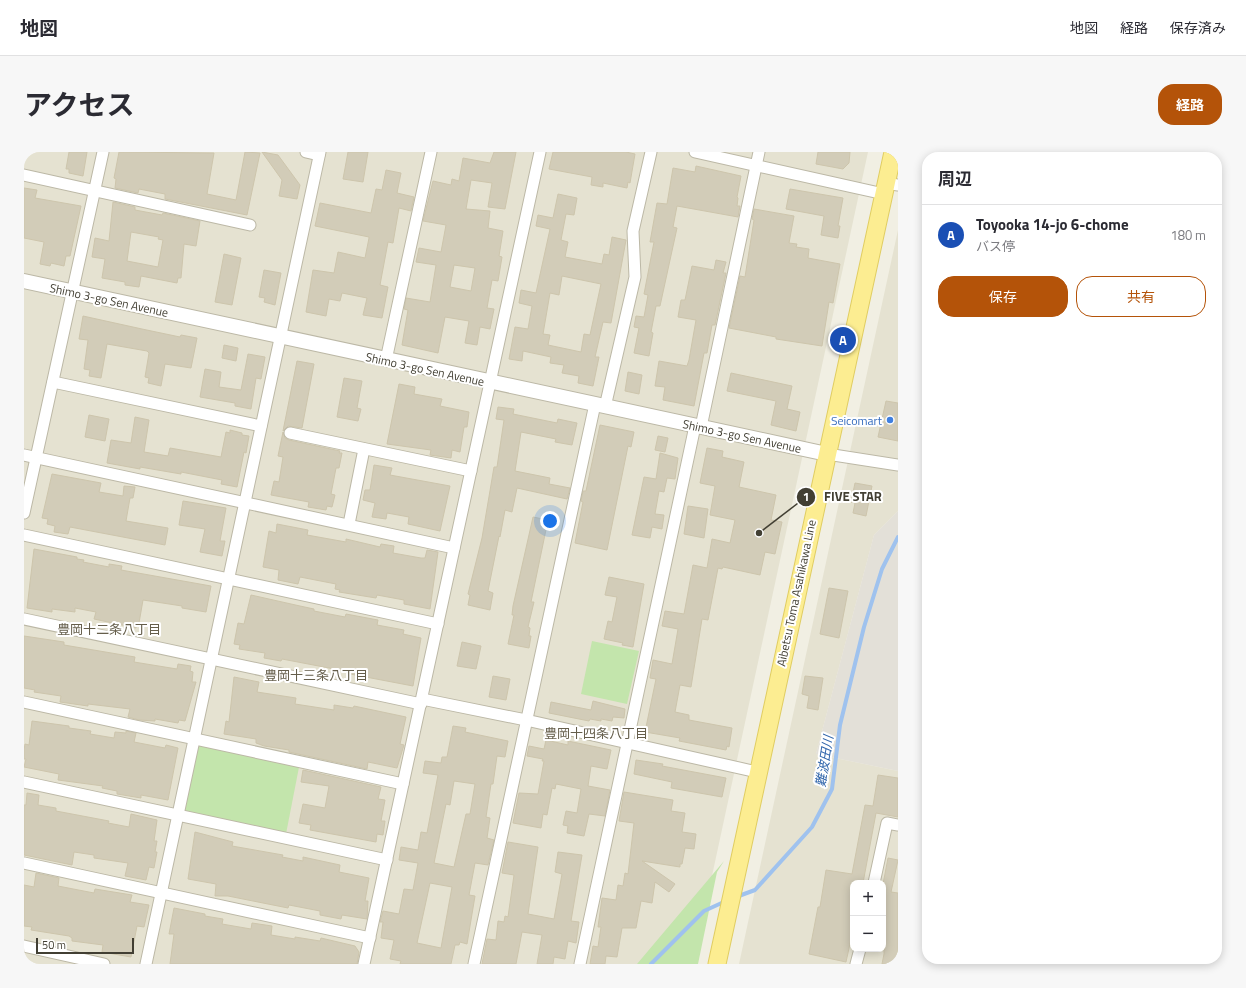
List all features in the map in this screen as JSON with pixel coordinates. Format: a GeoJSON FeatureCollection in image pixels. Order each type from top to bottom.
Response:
{"type":"FeatureCollection","features":[{"type":"Feature","properties":{"kind":"main road","name":"Aibetsu Toma Asahikawa Line"},"geometry":{"type":"LineString","coordinates":[[717,964],[757,772],[827,454],[889,188],[893,152]]}},
{"type":"Feature","properties":{"kind":"street"},"geometry":{"type":"LineString","coordinates":[[24,513],[103,152]]}},
{"type":"Feature","properties":{"kind":"street"},"geometry":{"type":"LineString","coordinates":[[146,964],[320,153],[306,152]]}},
{"type":"Feature","properties":{"kind":"street"},"geometry":{"type":"LineString","coordinates":[[386,360],[431,152]]}},
{"type":"Feature","properties":{"kind":"street"},"geometry":{"type":"LineString","coordinates":[[364,964],[540,152]]}},
{"type":"Feature","properties":{"kind":"street"},"geometry":{"type":"LineString","coordinates":[[474,964],[526,720],[600,406],[635,277],[633,231],[651,152]]}},
{"type":"Feature","properties":{"kind":"street"},"geometry":{"type":"LineString","coordinates":[[695,152],[756,165],[889,188]]}},
{"type":"Feature","properties":{"kind":"street"},"geometry":{"type":"LineString","coordinates":[[580,964],[759,152]]}},
{"type":"Feature","properties":{"kind":"street"},"geometry":{"type":"LineString","coordinates":[[24,175],[250,225]]}},
{"type":"Feature","properties":{"kind":"street","name":"Shimo 3-go Sen Avenue"},"geometry":{"type":"LineString","coordinates":[[24,281],[827,454]]}},
{"type":"Feature","properties":{"kind":"street"},"geometry":{"type":"LineString","coordinates":[[53,382],[261,426]]}},
{"type":"Feature","properties":{"kind":"street"},"geometry":{"type":"LineString","coordinates":[[290,433],[471,471]]}},
{"type":"Feature","properties":{"kind":"street"},"geometry":{"type":"LineString","coordinates":[[349,524],[364,449]]}},
{"type":"Feature","properties":{"kind":"street"},"geometry":{"type":"LineString","coordinates":[[827,454],[898,465]]}},
{"type":"Feature","properties":{"kind":"street"},"geometry":{"type":"LineString","coordinates":[[24,455],[349,524],[454,548]]}},
{"type":"Feature","properties":{"kind":"street"},"geometry":{"type":"LineString","coordinates":[[24,535],[438,624]]}},
{"type":"Feature","properties":{"kind":"street"},"geometry":{"type":"LineString","coordinates":[[24,619],[212,660],[526,720],[757,772]]}},
{"type":"Feature","properties":{"kind":"street"},"geometry":{"type":"LineString","coordinates":[[24,702],[403,784]]}},
{"type":"Feature","properties":{"kind":"street"},"geometry":{"type":"LineString","coordinates":[[24,782],[387,860]]}},
{"type":"Feature","properties":{"kind":"street"},"geometry":{"type":"LineString","coordinates":[[875,880],[887,823],[898,825]]}},
{"type":"Feature","properties":{"kind":"street"},"geometry":{"type":"LineString","coordinates":[[24,863],[370,938]]}},
{"type":"Feature","properties":{"kind":"street"},"geometry":{"type":"LineString","coordinates":[[24,946],[104,964]]}},
{"type":"Feature","properties":{"kind":"street"},"geometry":{"type":"LineString","coordinates":[[856,964],[859,952]]}},
{"type":"Feature","properties":{"kind":"shaded area"},"geometry":{"type":"Polygon","coordinates":[[[24,152],[868,152],[693,964],[24,964],[24,152]]]}},
{"type":"Feature","properties":{"kind":"shaded area"},"geometry":{"type":"Polygon","coordinates":[[[898,230],[898,511],[874,535],[816,754],[898,771],[898,964],[739,964],[898,230]]]}},
{"type":"Feature","properties":{"kind":"shaded area"},"geometry":{"type":"Polygon","coordinates":[[[898,511],[898,771],[816,754],[874,535],[898,511]]]}},
{"type":"Feature","properties":{"kind":"green space"},"geometry":{"type":"Polygon","coordinates":[[[592,641],[639,651],[627,704],[581,694],[592,641]]]}},
{"type":"Feature","properties":{"kind":"green space"},"geometry":{"type":"Polygon","coordinates":[[[194,739],[300,762],[285,839],[178,816],[194,739]]]}},
{"type":"Feature","properties":{"kind":"green space"},"geometry":{"type":"Polygon","coordinates":[[[724,861],[717,872],[698,964],[637,964],[724,861]]]}},
{"type":"Feature","properties":{"kind":"building"},"geometry":{"type":"Polygon","coordinates":[[[69,152],[87,152],[83,176],[69,173],[69,169],[66,169],[69,152]]]}},
{"type":"Feature","properties":{"kind":"building"},"geometry":{"type":"Polygon","coordinates":[[[119,152],[214,153],[207,194],[236,200],[245,152],[260,153],[247,215],[165,199],[165,194],[139,189],[138,193],[115,188],[116,179],[114,178],[119,152]]]}},
{"type":"Feature","properties":{"kind":"building"},"geometry":{"type":"Polygon","coordinates":[[[262,152],[278,155],[300,185],[297,199],[279,196],[282,180],[262,152]]]}},
{"type":"Feature","properties":{"kind":"building"},"geometry":{"type":"Polygon","coordinates":[[[348,152],[368,152],[363,182],[343,179],[348,152]]]}},
{"type":"Feature","properties":{"kind":"building"},"geometry":{"type":"Polygon","coordinates":[[[494,152],[516,152],[505,209],[488,207],[492,183],[471,180],[466,209],[490,211],[488,228],[503,231],[499,256],[502,257],[498,281],[492,280],[487,308],[494,309],[490,329],[480,327],[477,345],[465,343],[469,321],[445,317],[438,353],[402,345],[408,310],[404,309],[406,298],[430,302],[436,265],[416,262],[419,248],[441,252],[446,225],[423,221],[433,181],[451,185],[452,179],[459,181],[463,158],[490,163],[494,152]],[[454,265],[450,287],[471,291],[475,268],[454,265]]]}},
{"type":"Feature","properties":{"kind":"building"},"geometry":{"type":"Polygon","coordinates":[[[553,152],[626,152],[635,154],[630,183],[628,182],[627,188],[603,183],[603,187],[591,185],[592,177],[549,169],[553,152]]]}},
{"type":"Feature","properties":{"kind":"building"},"geometry":{"type":"Polygon","coordinates":[[[818,152],[850,152],[849,163],[843,169],[816,164],[818,152]]]}},
{"type":"Feature","properties":{"kind":"building"},"geometry":{"type":"Polygon","coordinates":[[[696,166],[741,176],[737,197],[737,206],[740,206],[738,217],[677,206],[673,227],[677,228],[660,306],[656,306],[651,332],[653,333],[649,356],[634,353],[639,328],[634,327],[636,316],[644,317],[648,295],[644,294],[654,242],[650,242],[657,203],[667,204],[673,168],[695,172],[696,166]]]}},
{"type":"Feature","properties":{"kind":"building"},"geometry":{"type":"Polygon","coordinates":[[[386,170],[401,173],[397,193],[414,197],[411,211],[399,208],[393,243],[388,242],[380,285],[388,287],[382,318],[363,315],[367,298],[342,293],[340,301],[329,299],[326,316],[306,312],[313,270],[334,273],[338,252],[365,258],[369,238],[315,226],[320,203],[371,213],[376,189],[382,190],[386,170]]]}},
{"type":"Feature","properties":{"kind":"building"},"geometry":{"type":"Polygon","coordinates":[[[24,188],[37,190],[35,198],[81,206],[70,256],[66,256],[64,266],[51,263],[50,266],[40,264],[44,242],[24,238],[24,188]]]}},
{"type":"Feature","properties":{"kind":"building"},"geometry":{"type":"Polygon","coordinates":[[[790,189],[843,198],[838,226],[840,226],[838,238],[821,235],[824,216],[786,209],[790,189]]]}},
{"type":"Feature","properties":{"kind":"building"},"geometry":{"type":"Polygon","coordinates":[[[558,194],[577,198],[574,215],[566,214],[561,240],[568,242],[565,257],[602,264],[604,254],[609,255],[612,237],[626,240],[611,323],[603,322],[595,357],[599,357],[593,386],[578,383],[579,376],[562,373],[564,365],[550,363],[551,357],[523,351],[522,361],[509,359],[515,327],[528,329],[532,306],[519,303],[521,290],[536,293],[550,229],[536,226],[538,215],[553,218],[558,194]],[[562,276],[559,295],[550,293],[543,334],[550,335],[548,345],[581,352],[584,334],[590,335],[601,284],[562,276]]]}},
{"type":"Feature","properties":{"kind":"building"},"geometry":{"type":"Polygon","coordinates":[[[113,202],[135,207],[135,210],[162,215],[163,213],[200,221],[196,246],[184,244],[181,278],[178,278],[177,283],[141,276],[139,287],[125,285],[125,282],[102,278],[105,259],[92,257],[95,238],[109,241],[113,202]],[[131,232],[127,261],[158,267],[163,240],[158,239],[159,237],[131,232]]]}},
{"type":"Feature","properties":{"kind":"building"},"geometry":{"type":"Polygon","coordinates":[[[754,209],[794,216],[789,243],[797,244],[796,247],[809,249],[808,258],[840,264],[833,303],[829,302],[822,346],[776,339],[776,337],[729,328],[740,276],[745,277],[754,220],[752,219],[754,209]]]}},
{"type":"Feature","properties":{"kind":"building"},"geometry":{"type":"Polygon","coordinates":[[[224,254],[241,258],[232,305],[215,302],[224,254]]]}},
{"type":"Feature","properties":{"kind":"building"},"geometry":{"type":"Polygon","coordinates":[[[716,260],[726,262],[723,273],[726,273],[715,325],[712,325],[707,353],[704,353],[694,406],[663,400],[665,387],[655,386],[659,361],[687,366],[689,360],[696,320],[678,317],[681,300],[685,300],[692,266],[714,270],[716,260]]]}},
{"type":"Feature","properties":{"kind":"building"},"geometry":{"type":"Polygon","coordinates":[[[264,270],[281,273],[275,305],[264,302],[265,298],[259,297],[264,270]]]}},
{"type":"Feature","properties":{"kind":"building"},"geometry":{"type":"Polygon","coordinates":[[[83,316],[180,337],[181,335],[197,338],[191,368],[165,364],[161,386],[148,383],[149,378],[145,377],[149,353],[147,351],[107,344],[101,378],[89,376],[90,370],[84,369],[88,340],[79,339],[83,316]]]}},
{"type":"Feature","properties":{"kind":"building"},"geometry":{"type":"Polygon","coordinates":[[[224,345],[238,348],[236,361],[222,358],[224,345]]]}},
{"type":"Feature","properties":{"kind":"building"},"geometry":{"type":"Polygon","coordinates":[[[248,354],[265,357],[261,379],[256,378],[251,409],[235,406],[235,403],[200,397],[205,369],[221,372],[219,387],[241,390],[248,354]]]}},
{"type":"Feature","properties":{"kind":"building"},"geometry":{"type":"Polygon","coordinates":[[[297,361],[314,364],[302,428],[288,426],[283,431],[297,361]]]}},
{"type":"Feature","properties":{"kind":"building"},"geometry":{"type":"Polygon","coordinates":[[[628,372],[642,375],[639,394],[625,391],[628,372]]]}},
{"type":"Feature","properties":{"kind":"building"},"geometry":{"type":"Polygon","coordinates":[[[731,373],[792,386],[787,409],[800,412],[796,431],[771,425],[776,401],[727,391],[731,373]]]}},
{"type":"Feature","properties":{"kind":"building"},"geometry":{"type":"Polygon","coordinates":[[[344,378],[362,381],[357,408],[361,409],[358,421],[337,417],[344,378]]]}},
{"type":"Feature","properties":{"kind":"building"},"geometry":{"type":"Polygon","coordinates":[[[399,384],[415,387],[414,394],[442,399],[440,406],[469,412],[467,427],[464,427],[460,452],[452,450],[451,458],[430,455],[431,450],[387,444],[399,384]]]}},
{"type":"Feature","properties":{"kind":"building","name":"Seicomart"},"geometry":{"type":"Polygon","coordinates":[[[886,401],[898,403],[898,441],[878,437],[886,401]]]}},
{"type":"Feature","properties":{"kind":"building"},"geometry":{"type":"Polygon","coordinates":[[[498,407],[514,409],[513,414],[557,423],[558,419],[577,423],[572,445],[555,442],[556,439],[521,432],[515,471],[550,478],[549,484],[570,488],[567,499],[517,488],[512,512],[505,510],[500,537],[499,536],[488,591],[493,593],[490,610],[468,605],[470,595],[468,594],[482,538],[494,467],[497,467],[504,420],[496,419],[498,407]]]}},
{"type":"Feature","properties":{"kind":"building"},"geometry":{"type":"Polygon","coordinates":[[[89,415],[109,419],[105,441],[85,437],[89,415]]]}},
{"type":"Feature","properties":{"kind":"building"},"geometry":{"type":"Polygon","coordinates":[[[135,417],[149,420],[144,452],[168,456],[170,448],[221,457],[226,432],[230,433],[230,430],[249,436],[246,453],[244,452],[237,487],[221,484],[222,480],[181,472],[181,474],[107,463],[111,440],[131,443],[135,417]]]}},
{"type":"Feature","properties":{"kind":"building"},"geometry":{"type":"Polygon","coordinates":[[[600,425],[634,432],[631,447],[628,446],[607,550],[575,543],[583,502],[581,501],[583,491],[586,491],[600,425]]]}},
{"type":"Feature","properties":{"kind":"building"},"geometry":{"type":"Polygon","coordinates":[[[283,432],[285,438],[289,440],[340,451],[339,453],[342,453],[339,468],[336,468],[331,494],[335,495],[332,507],[327,506],[326,510],[308,507],[309,502],[271,495],[274,481],[279,482],[283,457],[278,456],[283,432]]]}},
{"type":"Feature","properties":{"kind":"building"},"geometry":{"type":"Polygon","coordinates":[[[658,436],[668,438],[665,452],[655,450],[658,436]]]}},
{"type":"Feature","properties":{"kind":"building"},"geometry":{"type":"Polygon","coordinates":[[[707,448],[723,451],[722,457],[744,462],[739,487],[776,495],[771,520],[782,522],[775,554],[765,552],[760,575],[723,567],[722,569],[718,568],[708,620],[702,619],[691,687],[680,685],[675,712],[689,715],[689,720],[732,728],[729,747],[727,746],[726,750],[679,741],[680,738],[645,732],[656,679],[650,678],[653,660],[672,664],[678,629],[662,626],[665,611],[684,614],[693,565],[707,568],[712,539],[730,543],[735,520],[710,515],[715,486],[700,483],[707,448]]]}},
{"type":"Feature","properties":{"kind":"building"},"geometry":{"type":"Polygon","coordinates":[[[660,453],[678,458],[675,479],[667,478],[664,492],[659,491],[655,514],[664,515],[662,529],[652,527],[650,538],[632,535],[644,477],[656,479],[660,453]]]}},
{"type":"Feature","properties":{"kind":"building"},"geometry":{"type":"Polygon","coordinates":[[[374,465],[392,468],[390,475],[450,486],[440,531],[408,524],[409,517],[387,513],[386,519],[372,517],[375,503],[363,500],[365,490],[370,490],[374,465]]]}},
{"type":"Feature","properties":{"kind":"building"},"geometry":{"type":"Polygon","coordinates":[[[52,474],[101,483],[99,492],[123,496],[124,486],[135,487],[133,498],[130,498],[126,521],[168,528],[165,545],[70,527],[68,534],[54,532],[55,526],[47,524],[48,519],[42,518],[52,474]]]}},
{"type":"Feature","properties":{"kind":"building"},"geometry":{"type":"Polygon","coordinates":[[[855,483],[872,486],[866,516],[853,513],[855,503],[851,502],[855,483]]]}},
{"type":"Feature","properties":{"kind":"building"},"geometry":{"type":"Polygon","coordinates":[[[183,501],[226,508],[220,541],[225,541],[222,556],[200,552],[205,529],[179,525],[183,501]]]}},
{"type":"Feature","properties":{"kind":"building"},"geometry":{"type":"Polygon","coordinates":[[[688,506],[708,509],[704,538],[684,534],[688,506]]]}},
{"type":"Feature","properties":{"kind":"building"},"geometry":{"type":"Polygon","coordinates":[[[533,517],[548,520],[531,602],[534,602],[528,627],[530,628],[529,636],[531,636],[529,648],[508,644],[514,615],[512,615],[513,606],[533,517]]]}},
{"type":"Feature","properties":{"kind":"building"},"geometry":{"type":"Polygon","coordinates":[[[277,524],[308,530],[307,535],[346,542],[346,539],[380,547],[381,544],[394,546],[393,553],[421,558],[425,558],[427,550],[438,552],[430,609],[404,604],[404,600],[377,595],[376,598],[339,592],[340,590],[335,589],[336,584],[300,577],[298,584],[278,580],[279,570],[263,567],[269,531],[276,533],[277,524]]]}},
{"type":"Feature","properties":{"kind":"building"},"geometry":{"type":"Polygon","coordinates":[[[34,549],[77,557],[77,559],[84,560],[83,562],[109,567],[109,564],[122,566],[121,570],[211,586],[206,612],[182,608],[182,606],[143,600],[139,623],[137,623],[136,628],[94,619],[96,612],[75,608],[75,612],[52,609],[52,612],[27,608],[34,549]]]}},
{"type":"Feature","properties":{"kind":"building"},"geometry":{"type":"Polygon","coordinates":[[[609,577],[644,584],[633,647],[604,639],[608,621],[612,622],[617,597],[605,595],[609,577]]]}},
{"type":"Feature","properties":{"kind":"building"},"geometry":{"type":"Polygon","coordinates":[[[829,588],[848,591],[839,638],[820,634],[829,588]]]}},
{"type":"Feature","properties":{"kind":"building"},"geometry":{"type":"Polygon","coordinates":[[[251,595],[314,609],[314,611],[345,617],[346,614],[378,620],[377,625],[404,630],[403,634],[421,638],[413,686],[282,659],[281,661],[264,658],[265,653],[239,649],[240,645],[234,644],[238,623],[244,624],[251,595]]]}},
{"type":"Feature","properties":{"kind":"building"},"geometry":{"type":"Polygon","coordinates":[[[24,636],[64,642],[64,645],[135,657],[134,662],[177,669],[178,664],[191,666],[190,671],[193,672],[192,682],[196,682],[185,721],[179,720],[178,723],[155,719],[155,721],[139,720],[128,717],[130,709],[60,702],[61,696],[34,692],[35,690],[24,688],[24,636]]]}},
{"type":"Feature","properties":{"kind":"building"},"geometry":{"type":"Polygon","coordinates":[[[462,642],[481,646],[476,669],[457,666],[462,642]]]}},
{"type":"Feature","properties":{"kind":"building"},"geometry":{"type":"Polygon","coordinates":[[[493,676],[510,679],[506,700],[489,697],[493,676]]]}},
{"type":"Feature","properties":{"kind":"building"},"geometry":{"type":"Polygon","coordinates":[[[805,676],[823,678],[818,710],[807,708],[809,696],[802,694],[805,676]]]}},
{"type":"Feature","properties":{"kind":"building"},"geometry":{"type":"Polygon","coordinates":[[[234,677],[259,682],[257,692],[296,698],[295,704],[334,710],[334,705],[353,708],[354,706],[406,717],[400,744],[404,745],[397,768],[368,762],[367,769],[289,752],[289,750],[264,746],[256,743],[256,739],[224,734],[226,721],[229,722],[234,677]]]}},
{"type":"Feature","properties":{"kind":"building"},"geometry":{"type":"Polygon","coordinates":[[[593,701],[625,709],[624,718],[613,717],[612,721],[590,719],[589,721],[549,713],[551,702],[591,710],[593,701]]]}},
{"type":"Feature","properties":{"kind":"building"},"geometry":{"type":"Polygon","coordinates":[[[32,721],[69,726],[69,728],[91,731],[90,734],[114,738],[115,732],[126,733],[126,731],[136,733],[134,742],[165,748],[166,745],[178,748],[168,800],[141,795],[141,798],[117,794],[117,791],[102,788],[103,786],[58,780],[59,774],[24,767],[26,759],[24,759],[25,744],[29,745],[32,721]]]}},
{"type":"Feature","properties":{"kind":"building"},"geometry":{"type":"Polygon","coordinates":[[[453,726],[466,728],[465,732],[508,741],[505,757],[497,756],[486,817],[490,818],[487,838],[494,840],[488,865],[475,863],[469,895],[475,896],[467,944],[460,942],[459,945],[455,945],[451,964],[400,964],[401,961],[390,959],[394,940],[381,938],[383,922],[380,922],[383,911],[399,914],[404,889],[413,890],[418,863],[399,860],[401,847],[418,850],[421,832],[427,833],[438,775],[423,773],[425,761],[441,763],[442,757],[447,757],[453,726]],[[454,781],[450,805],[446,804],[434,863],[454,867],[466,814],[470,814],[475,784],[454,781]],[[430,883],[417,943],[441,948],[452,887],[430,883]]]}},
{"type":"Feature","properties":{"kind":"building"},"geometry":{"type":"Polygon","coordinates":[[[546,740],[568,745],[568,741],[611,750],[607,769],[591,766],[588,786],[610,790],[605,816],[589,814],[584,836],[567,833],[568,826],[563,825],[566,811],[577,813],[581,789],[556,784],[555,789],[552,788],[547,815],[543,814],[541,828],[513,823],[519,793],[538,794],[544,761],[542,761],[543,759],[527,756],[529,746],[544,749],[546,740]]]}},
{"type":"Feature","properties":{"kind":"building"},"geometry":{"type":"Polygon","coordinates":[[[636,760],[663,764],[662,766],[726,778],[722,797],[671,788],[672,782],[634,774],[636,760]]]}},
{"type":"Feature","properties":{"kind":"building"},"geometry":{"type":"Polygon","coordinates":[[[303,770],[381,787],[378,799],[385,800],[381,821],[385,821],[383,835],[377,834],[376,842],[310,830],[311,825],[299,823],[303,804],[325,808],[329,786],[301,782],[303,770]]]}},
{"type":"Feature","properties":{"kind":"building"},"geometry":{"type":"Polygon","coordinates":[[[878,775],[898,778],[898,817],[876,813],[864,880],[850,880],[850,944],[846,962],[809,954],[818,907],[820,907],[826,870],[852,874],[865,805],[873,806],[878,775]]]}},
{"type":"Feature","properties":{"kind":"building"},"geometry":{"type":"Polygon","coordinates":[[[624,792],[673,800],[671,811],[685,813],[682,832],[696,834],[694,849],[685,848],[680,867],[642,861],[675,884],[669,892],[655,882],[652,903],[641,901],[636,928],[622,928],[617,957],[606,956],[605,964],[590,964],[593,946],[598,947],[601,927],[598,927],[602,898],[616,900],[618,885],[623,886],[625,873],[628,874],[634,823],[619,821],[624,792]]]}},
{"type":"Feature","properties":{"kind":"building"},"geometry":{"type":"Polygon","coordinates":[[[27,793],[39,795],[38,805],[56,808],[56,811],[109,821],[108,823],[129,827],[131,814],[157,820],[154,841],[157,841],[155,852],[157,852],[154,868],[149,867],[146,880],[125,876],[128,863],[94,858],[94,855],[74,852],[72,865],[24,855],[24,805],[26,805],[27,793]]]}},
{"type":"Feature","properties":{"kind":"building"},"geometry":{"type":"Polygon","coordinates":[[[195,832],[233,842],[232,846],[283,855],[282,857],[303,861],[303,857],[340,865],[339,872],[369,878],[365,901],[368,901],[367,919],[342,915],[341,919],[320,915],[320,911],[289,905],[288,908],[228,896],[215,896],[216,884],[188,879],[195,832]]]}},
{"type":"Feature","properties":{"kind":"building"},"geometry":{"type":"Polygon","coordinates":[[[508,842],[538,847],[528,914],[554,919],[562,874],[555,872],[558,852],[582,855],[571,921],[579,922],[576,943],[568,941],[565,959],[554,957],[553,964],[537,964],[542,935],[522,932],[516,964],[482,964],[487,939],[496,940],[498,921],[504,922],[505,916],[508,917],[514,875],[502,873],[508,842]]]}},
{"type":"Feature","properties":{"kind":"building"},"geometry":{"type":"Polygon","coordinates":[[[888,858],[898,860],[891,892],[898,893],[898,964],[882,964],[884,952],[886,952],[886,880],[884,880],[888,858]]]}},
{"type":"Feature","properties":{"kind":"building"},"geometry":{"type":"Polygon","coordinates":[[[36,873],[59,878],[58,886],[94,893],[95,889],[132,895],[130,902],[149,905],[144,927],[137,926],[131,957],[102,952],[103,945],[72,941],[72,938],[69,936],[31,930],[32,927],[24,926],[24,885],[34,887],[36,873]]]}},
{"type":"Feature","properties":{"kind":"building"},"geometry":{"type":"Polygon","coordinates":[[[174,908],[223,919],[222,924],[251,929],[252,923],[272,926],[271,935],[320,941],[321,938],[355,946],[359,952],[357,964],[170,964],[174,934],[169,934],[174,908]]]}},
{"type":"Feature","properties":{"kind":"waterway","name":"難波田川"},"geometry":{"type":"LineString","coordinates":[[736,897],[755,890],[812,827],[832,789],[840,725],[864,627],[882,569],[898,537]]}},
{"type":"Feature","properties":{"kind":"waterway","name":"難波田川"},"geometry":{"type":"LineString","coordinates":[[651,964],[704,911],[726,901]]}},
{"type":"Feature","properties":{"kind":"place","name":"Toyooka 14-jo 6-chome"},"geometry":{"type":"Point","coordinates":[843,340]}},
{"type":"Feature","properties":{"kind":"place","name":"Seicomart"},"geometry":{"type":"Point","coordinates":[890,420]}},
{"type":"Feature","properties":{"kind":"place","name":"FIVE STAR"},"geometry":{"type":"Point","coordinates":[759,533]}},
{"type":"Feature","properties":{"kind":"district","name":"豊岡十二条八丁目"},"geometry":{"type":"Point","coordinates":[109,629]}},
{"type":"Feature","properties":{"kind":"district","name":"豊岡十三条八丁目"},"geometry":{"type":"Point","coordinates":[316,675]}},
{"type":"Feature","properties":{"kind":"district","name":"豊岡十四条八丁目"},"geometry":{"type":"Point","coordinates":[596,733]}}]}
